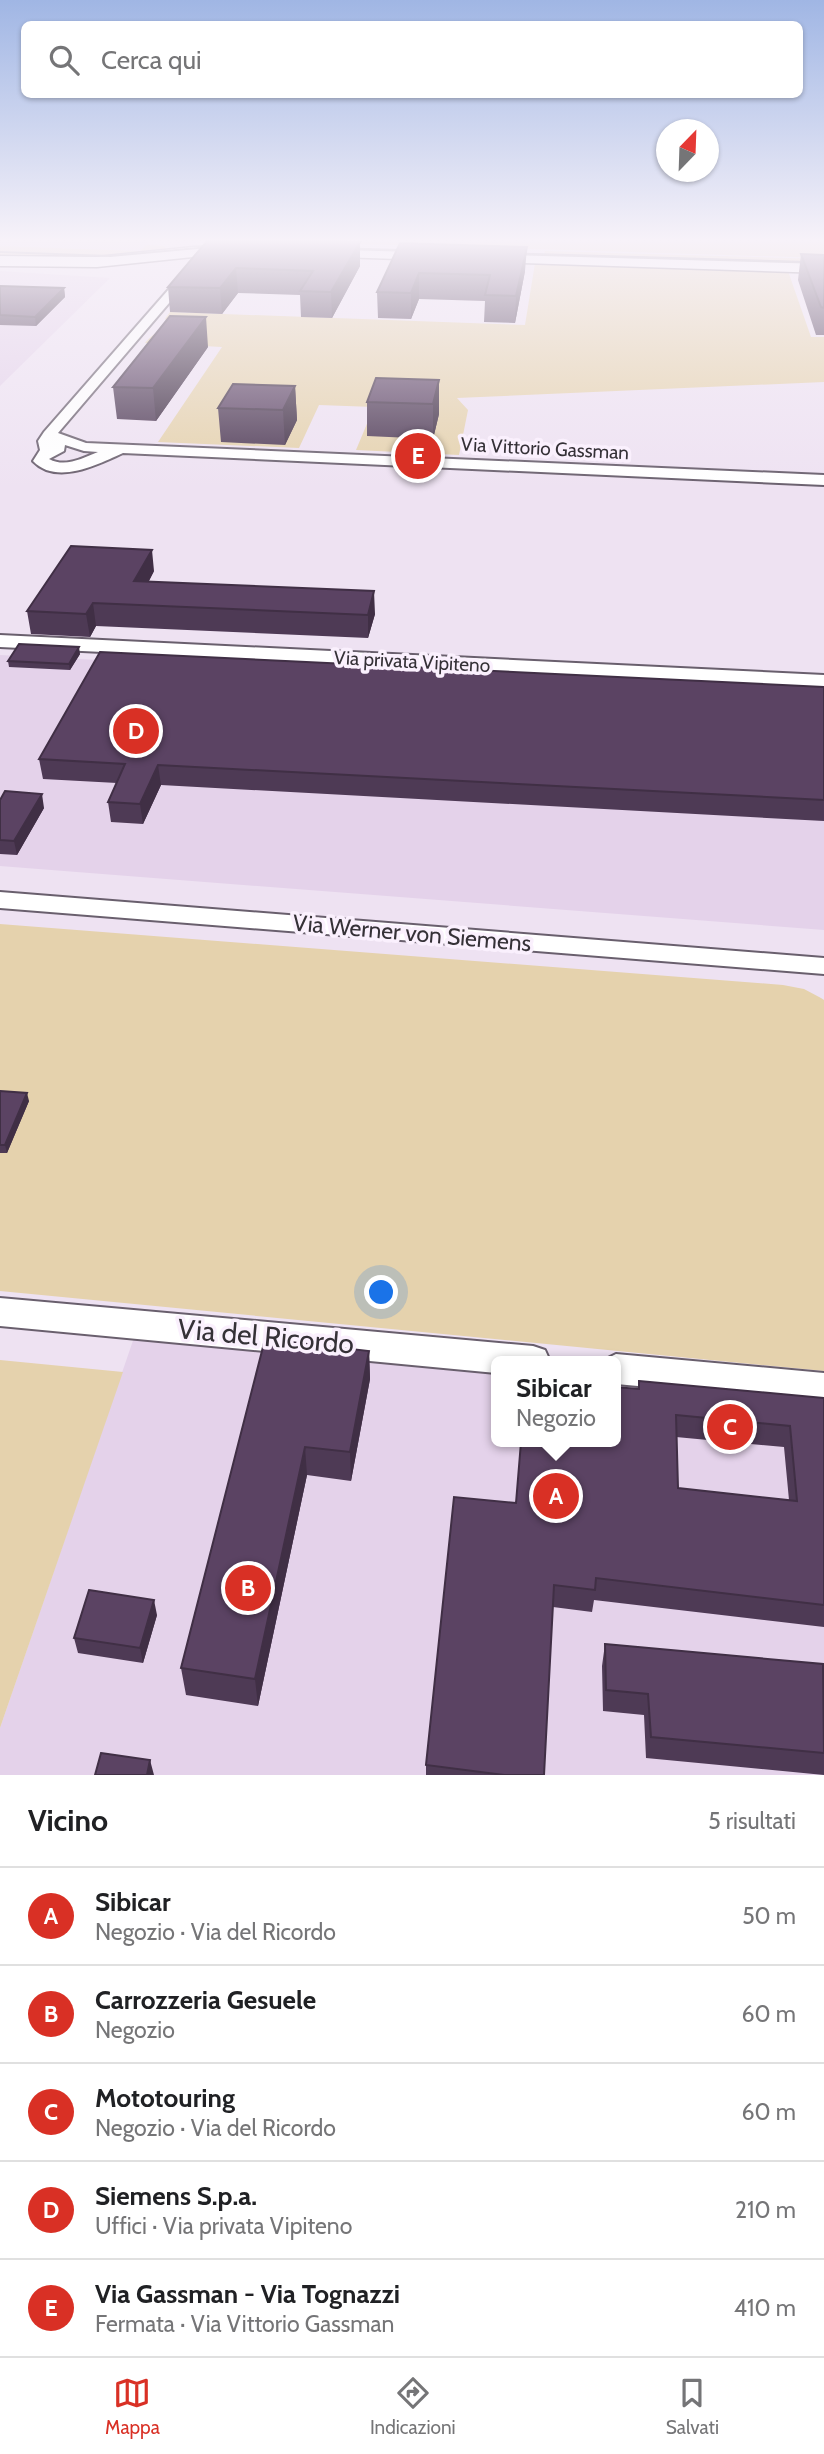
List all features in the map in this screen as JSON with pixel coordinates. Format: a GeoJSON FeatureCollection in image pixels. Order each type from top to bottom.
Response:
{"type":"FeatureCollection","features":[{"type":"Feature","properties":{"kind":"street"},"geometry":{"type":"LineString","coordinates":[[48,452],[45,444],[49,435],[146,324]]}},
{"type":"Feature","properties":{"kind":"street","name":"Via Vittorio Gassman"},"geometry":{"type":"LineString","coordinates":[[49,435],[94,450],[99,456]]}},
{"type":"Feature","properties":{"kind":"street","name":"Via Vittorio Gassman"},"geometry":{"type":"LineString","coordinates":[[138,449],[99,456],[88,464],[60,468],[41,461],[41,456],[48,452],[83,447],[138,449],[824,480]]}},
{"type":"Feature","properties":{"kind":"street","name":"Via privata Vipiteno"},"geometry":{"type":"LineString","coordinates":[[0,641],[824,681]]}},
{"type":"Feature","properties":{"kind":"street","name":"Via Werner von Siemens"},"geometry":{"type":"LineString","coordinates":[[0,900],[824,966]]}},
{"type":"Feature","properties":{"kind":"street","name":"Via del Ricordo"},"geometry":{"type":"LineString","coordinates":[[0,1312],[491,1357]]}},
{"type":"Feature","properties":{"kind":"street"},"geometry":{"type":"LineString","coordinates":[[621,1370],[824,1388]]}},
{"type":"Feature","properties":{"kind":"shaded area"},"geometry":{"type":"Polygon","coordinates":[[[0,324],[63,324],[0,386],[0,324]]]}},
{"type":"Feature","properties":{"kind":"shaded area"},"geometry":{"type":"Polygon","coordinates":[[[165,324],[806,324],[811,337],[824,337],[824,382],[457,398],[468,410],[459,455],[356,450],[374,407],[319,405],[299,448],[158,442],[222,347],[145,343],[165,324]]]}},
{"type":"Feature","properties":{"kind":"shaded area"},"geometry":{"type":"Polygon","coordinates":[[[0,655],[824,697],[824,930],[0,866],[0,655]]]}},
{"type":"Feature","properties":{"kind":"shaded area"},"geometry":{"type":"Polygon","coordinates":[[[0,924],[783,985],[804,989],[821,998],[824,1000],[824,1371],[0,1291],[0,924]]]}},
{"type":"Feature","properties":{"kind":"shaded area"},"geometry":{"type":"Polygon","coordinates":[[[137,1329],[491,1360],[491,1447],[621,1447],[621,1371],[824,1389],[824,1775],[0,1775],[0,1728],[137,1329]]]}},
{"type":"Feature","properties":{"kind":"shaded area"},"geometry":{"type":"Polygon","coordinates":[[[0,1360],[123,1372],[0,1728],[0,1360]]]}},
{"type":"Feature","properties":{"kind":"building"},"geometry":{"type":"Polygon","coordinates":[[[164,324],[201,324],[153,388],[113,387],[164,324]]]}},
{"type":"Feature","properties":{"kind":"building"},"geometry":{"type":"Polygon","coordinates":[[[376,378],[439,380],[433,404],[367,402],[376,378]]]}},
{"type":"Feature","properties":{"kind":"building"},"geometry":{"type":"Polygon","coordinates":[[[233,384],[295,386],[283,410],[218,408],[233,384]]]}},
{"type":"Feature","properties":{"kind":"building"},"geometry":{"type":"Polygon","coordinates":[[[71,546],[152,550],[134,581],[374,591],[368,615],[93,603],[86,614],[27,611],[71,546]]]}},
{"type":"Feature","properties":{"kind":"building"},"geometry":{"type":"Polygon","coordinates":[[[19,644],[79,647],[69,664],[8,661],[19,644]]]}},
{"type":"Feature","properties":{"kind":"building"},"geometry":{"type":"Polygon","coordinates":[[[100,652],[824,687],[824,800],[158,765],[140,804],[108,802],[125,764],[39,759],[100,652]]]}},
{"type":"Feature","properties":{"kind":"building"},"geometry":{"type":"Polygon","coordinates":[[[5,791],[42,794],[14,841],[0,840],[0,800],[5,791]]]}},
{"type":"Feature","properties":{"kind":"building"},"geometry":{"type":"Polygon","coordinates":[[[0,1091],[27,1093],[5,1145],[0,1145],[0,1091]]]}},
{"type":"Feature","properties":{"kind":"building"},"geometry":{"type":"Polygon","coordinates":[[[265,1339],[369,1351],[350,1452],[305,1447],[255,1679],[181,1668],[265,1339]]]}},
{"type":"Feature","properties":{"kind":"building"},"geometry":{"type":"Polygon","coordinates":[[[639,1381],[824,1398],[824,1605],[596,1578],[595,1590],[554,1585],[544,1775],[504,1775],[426,1765],[454,1497],[516,1503],[521,1447],[621,1447],[621,1388],[639,1389],[639,1381]],[[676,1415],[678,1488],[797,1501],[790,1426],[676,1415]]]}},
{"type":"Feature","properties":{"kind":"building"},"geometry":{"type":"Polygon","coordinates":[[[89,1590],[154,1600],[140,1648],[74,1638],[89,1590]]]}},
{"type":"Feature","properties":{"kind":"building"},"geometry":{"type":"Polygon","coordinates":[[[605,1644],[823,1664],[824,1753],[651,1737],[648,1694],[606,1690],[605,1644]]]}},
{"type":"Feature","properties":{"kind":"building"},"geometry":{"type":"Polygon","coordinates":[[[101,1753],[150,1760],[147,1775],[95,1775],[101,1753]]]}},
{"type":"Feature","properties":{"kind":"place","name":"Via Gassman - Via Tognazzi"},"geometry":{"type":"Point","coordinates":[418,456]}},
{"type":"Feature","properties":{"kind":"place","name":"Siemens S.p.a."},"geometry":{"type":"Point","coordinates":[136,731]}},
{"type":"Feature","properties":{"kind":"place","name":"Mototouring"},"geometry":{"type":"Point","coordinates":[730,1427]}},
{"type":"Feature","properties":{"kind":"place","name":"Sibicar"},"geometry":{"type":"Point","coordinates":[556,1496]}},
{"type":"Feature","properties":{"kind":"place","name":"Carrozzeria Gesuele"},"geometry":{"type":"Point","coordinates":[248,1588]}}]}
